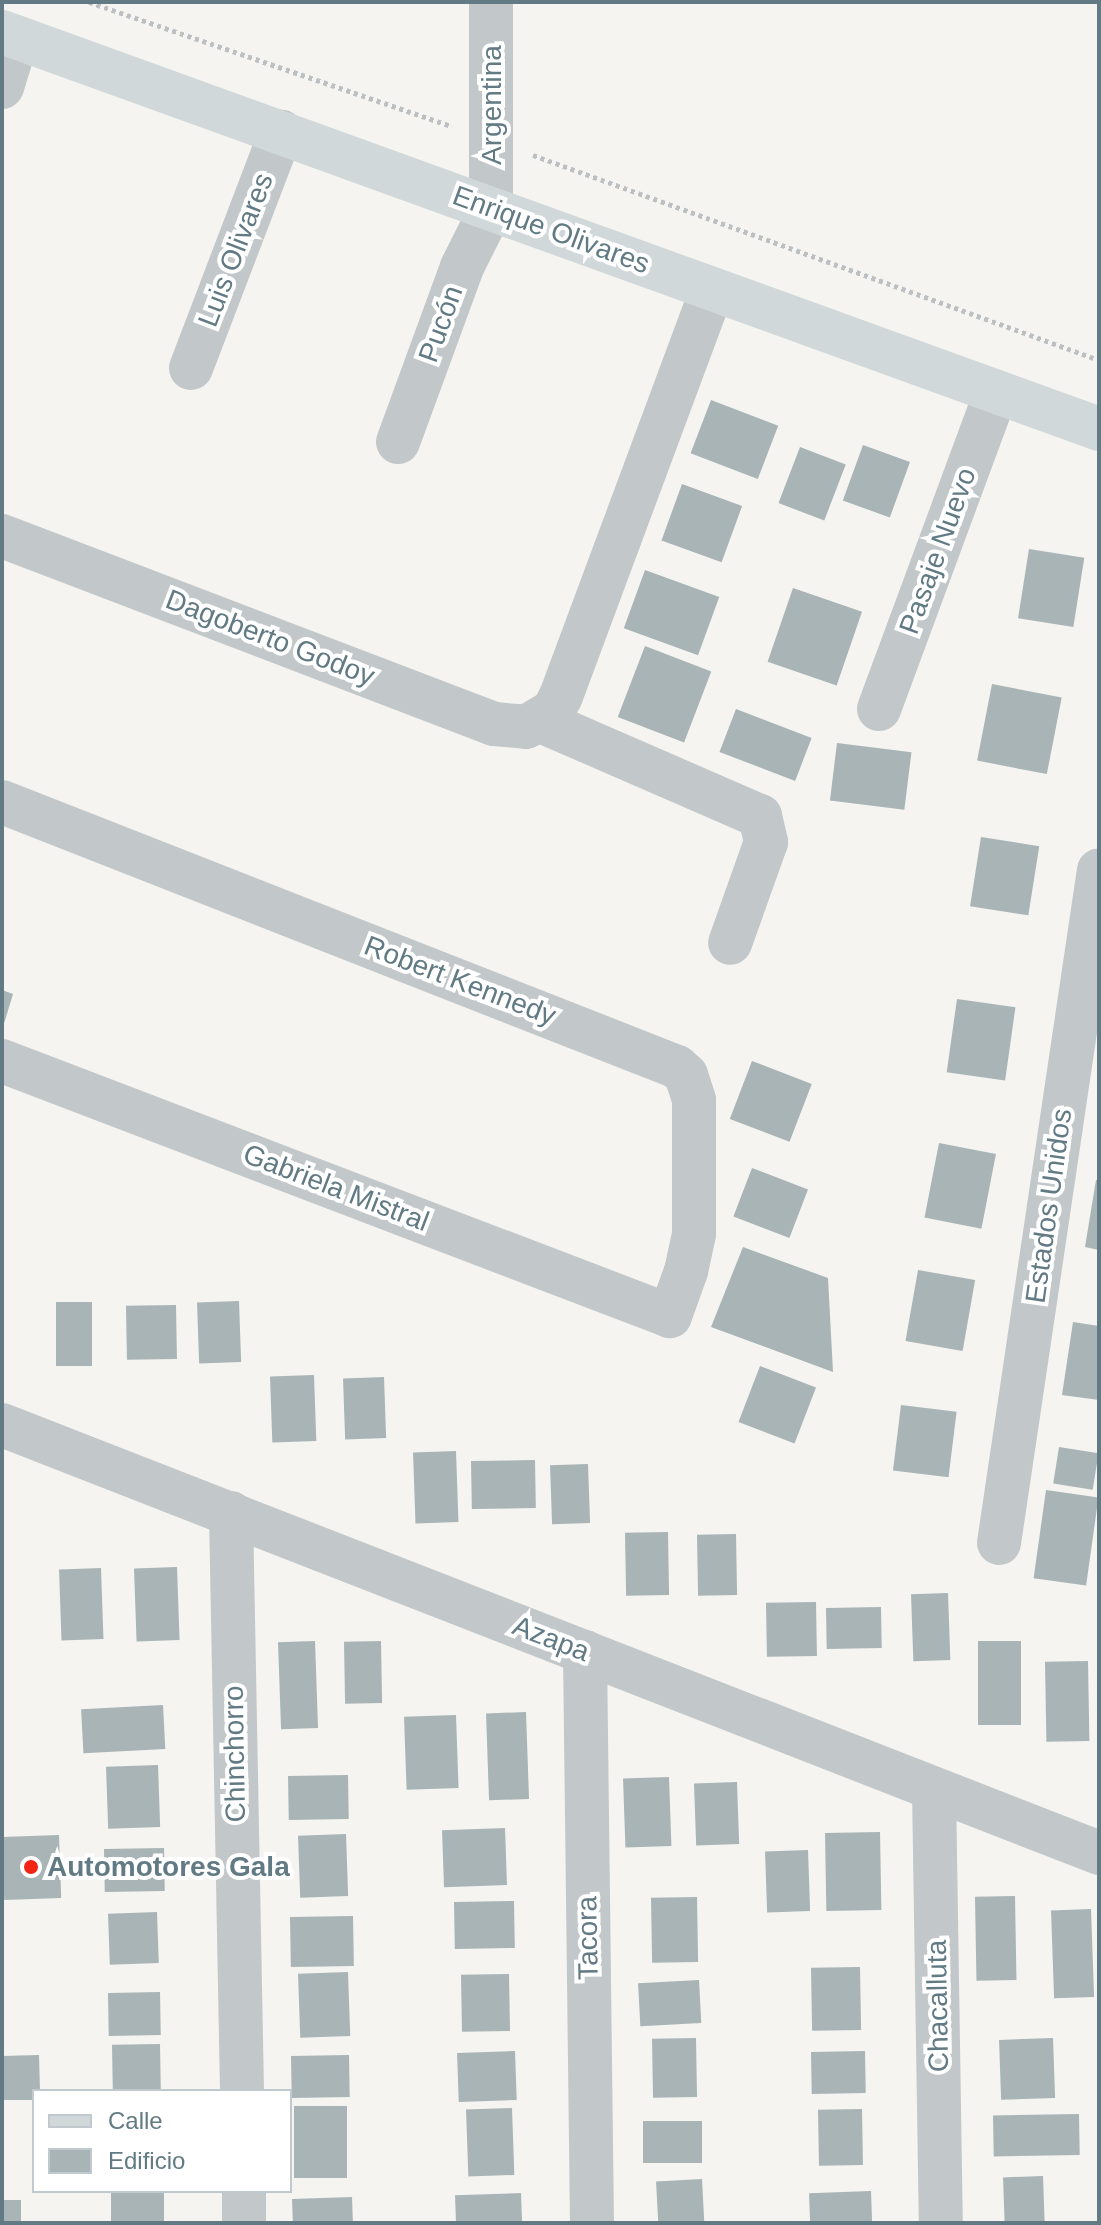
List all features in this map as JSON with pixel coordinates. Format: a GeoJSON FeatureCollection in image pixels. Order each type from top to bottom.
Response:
{"type":"FeatureCollection","features":[{"type":"Feature","properties":{"kind":"main road","name":"Enrique Olivares"},"geometry":{"type":"LineString","coordinates":[[10,35],[1099,429]]}},
{"type":"Feature","properties":{"kind":"street","name":"Argentina"},"geometry":{"type":"LineString","coordinates":[[491,2],[491,209]]}},
{"type":"Feature","properties":{"kind":"street"},"geometry":{"type":"LineString","coordinates":[[2,87],[10,35]]}},
{"type":"Feature","properties":{"kind":"street","name":"Luis Olivares"},"geometry":{"type":"LineString","coordinates":[[191,368],[281,132]]}},
{"type":"Feature","properties":{"kind":"street","name":"Pucón"},"geometry":{"type":"LineString","coordinates":[[398,442],[462,267],[491,209]]}},
{"type":"Feature","properties":{"kind":"street"},"geometry":{"type":"LineString","coordinates":[[712,289],[561,696],[541,721],[760,816],[766,842],[730,943]]}},
{"type":"Feature","properties":{"kind":"street","name":"Pasaje Nuevo"},"geometry":{"type":"LineString","coordinates":[[879,709],[996,392]]}},
{"type":"Feature","properties":{"kind":"street","name":"Dagoberto Godoy"},"geometry":{"type":"LineString","coordinates":[[2,536],[494,724],[510,728],[541,721]]}},
{"type":"Feature","properties":{"kind":"street","name":"Robert Kennedy"},"geometry":{"type":"LineString","coordinates":[[2,802],[677,1067],[694,1100],[694,1234],[670,1316]]}},
{"type":"Feature","properties":{"kind":"street","name":"Estados Unidos"},"geometry":{"type":"LineString","coordinates":[[999,1543],[1099,870]]}},
{"type":"Feature","properties":{"kind":"street","name":"Gabriela Mistral"},"geometry":{"type":"LineString","coordinates":[[2,1061],[670,1316]]}},
{"type":"Feature","properties":{"kind":"street","name":"Azapa"},"geometry":{"type":"LineString","coordinates":[[2,1425],[1099,1853]]}},
{"type":"Feature","properties":{"kind":"street","name":"Chinchorro"},"geometry":{"type":"LineString","coordinates":[[231,1513],[242,2089]]}},
{"type":"Feature","properties":{"kind":"street","name":"Tacora"},"geometry":{"type":"LineString","coordinates":[[585,1652],[592,2223]]}},
{"type":"Feature","properties":{"kind":"street","name":"Chacalluta"},"geometry":{"type":"LineString","coordinates":[[934,1789],[941,2223]]}},
{"type":"Feature","properties":{"kind":"street"},"geometry":{"type":"LineString","coordinates":[[244,2193],[244,2223]]}},
{"type":"Feature","properties":{"kind":"path"},"geometry":{"type":"LineString","coordinates":[[89,2],[493,141],[1099,360]]}},
{"type":"Feature","properties":{"kind":"building"},"geometry":{"type":"Polygon","coordinates":[[[711,400],[778,426],[758,479],[691,453],[711,400]]]}},
{"type":"Feature","properties":{"kind":"building"},"geometry":{"type":"Polygon","coordinates":[[[863,445],[910,462],[890,518],[843,500],[863,445]]]}},
{"type":"Feature","properties":{"kind":"building"},"geometry":{"type":"Polygon","coordinates":[[[800,447],[846,465],[824,521],[778,503],[800,447]]]}},
{"type":"Feature","properties":{"kind":"building"},"geometry":{"type":"Polygon","coordinates":[[[682,484],[742,506],[722,562],[661,540],[682,484]]]}},
{"type":"Feature","properties":{"kind":"building"},"geometry":{"type":"Polygon","coordinates":[[[1029,549],[1084,558],[1073,627],[1018,618],[1029,549]]]}},
{"type":"Feature","properties":{"kind":"building"},"geometry":{"type":"Polygon","coordinates":[[[645,570],[719,597],[698,655],[624,628],[645,570]]]}},
{"type":"Feature","properties":{"kind":"building"},"geometry":{"type":"Polygon","coordinates":[[[793,588],[862,612],[837,686],[768,662],[793,588]]]}},
{"type":"Feature","properties":{"kind":"building"},"geometry":{"type":"Polygon","coordinates":[[[645,646],[711,671],[684,742],[618,717],[645,646]]]}},
{"type":"Feature","properties":{"kind":"building"},"geometry":{"type":"Polygon","coordinates":[[[992,684],[1062,698],[1047,774],[977,761],[992,684]]]}},
{"type":"Feature","properties":{"kind":"building"},"geometry":{"type":"Polygon","coordinates":[[[736,709],[812,738],[795,781],[720,752],[736,709]]]}},
{"type":"Feature","properties":{"kind":"building"},"geometry":{"type":"Polygon","coordinates":[[[837,743],[911,752],[904,810],[830,801],[837,743]]]}},
{"type":"Feature","properties":{"kind":"building"},"geometry":{"type":"Polygon","coordinates":[[[981,837],[1039,846],[1028,915],[970,906],[981,837]]]}},
{"type":"Feature","properties":{"kind":"building"},"geometry":{"type":"Polygon","coordinates":[[[2,990],[13,994],[3,1027],[2,1027],[2,990]]]}},
{"type":"Feature","properties":{"kind":"building"},"geometry":{"type":"Polygon","coordinates":[[[957,999],[1015,1007],[1005,1080],[947,1072],[957,999]]]}},
{"type":"Feature","properties":{"kind":"building"},"geometry":{"type":"Polygon","coordinates":[[[752,1061],[812,1084],[790,1142],[730,1119],[752,1061]]]}},
{"type":"Feature","properties":{"kind":"building"},"geometry":{"type":"Polygon","coordinates":[[[939,1143],[996,1154],[981,1229],[924,1218],[939,1143]]]}},
{"type":"Feature","properties":{"kind":"building"},"geometry":{"type":"Polygon","coordinates":[[[752,1168],[808,1190],[789,1238],[733,1217],[752,1168]]]}},
{"type":"Feature","properties":{"kind":"building"},"geometry":{"type":"Polygon","coordinates":[[[1096,1180],[1099,1180],[1099,1250],[1085,1247],[1096,1180]]]}},
{"type":"Feature","properties":{"kind":"building"},"geometry":{"type":"Polygon","coordinates":[[[743,1247],[828,1278],[833,1372],[711,1327],[743,1247]]]}},
{"type":"Feature","properties":{"kind":"building"},"geometry":{"type":"Polygon","coordinates":[[[918,1270],[975,1280],[963,1351],[905,1341],[918,1270]]]}},
{"type":"Feature","properties":{"kind":"building"},"geometry":{"type":"Polygon","coordinates":[[[239,1301],[241,1362],[199,1363],[197,1302],[239,1301]]]}},
{"type":"Feature","properties":{"kind":"building"},"geometry":{"type":"Polygon","coordinates":[[[56,1302],[92,1302],[92,1366],[56,1366],[56,1302]]]}},
{"type":"Feature","properties":{"kind":"building"},"geometry":{"type":"Polygon","coordinates":[[[176,1305],[177,1359],[127,1360],[126,1306],[176,1305]]]}},
{"type":"Feature","properties":{"kind":"building"},"geometry":{"type":"Polygon","coordinates":[[[1073,1322],[1099,1326],[1099,1400],[1062,1395],[1073,1322]]]}},
{"type":"Feature","properties":{"kind":"building"},"geometry":{"type":"Polygon","coordinates":[[[760,1366],[816,1388],[795,1444],[738,1422],[760,1366]]]}},
{"type":"Feature","properties":{"kind":"building"},"geometry":{"type":"Polygon","coordinates":[[[314,1375],[316,1441],[272,1442],[270,1377],[314,1375]]]}},
{"type":"Feature","properties":{"kind":"building"},"geometry":{"type":"Polygon","coordinates":[[[384,1377],[386,1438],[345,1439],[343,1378],[384,1377]]]}},
{"type":"Feature","properties":{"kind":"building"},"geometry":{"type":"Polygon","coordinates":[[[901,1405],[957,1412],[949,1477],[893,1471],[901,1405]]]}},
{"type":"Feature","properties":{"kind":"building"},"geometry":{"type":"Polygon","coordinates":[[[1059,1447],[1099,1453],[1093,1490],[1053,1484],[1059,1447]]]}},
{"type":"Feature","properties":{"kind":"building"},"geometry":{"type":"Polygon","coordinates":[[[456,1451],[458,1522],[416,1523],[413,1453],[456,1451]]]}},
{"type":"Feature","properties":{"kind":"building"},"geometry":{"type":"Polygon","coordinates":[[[535,1460],[536,1508],[472,1509],[471,1461],[535,1460]]]}},
{"type":"Feature","properties":{"kind":"building"},"geometry":{"type":"Polygon","coordinates":[[[588,1464],[590,1523],[552,1524],[550,1465],[588,1464]]]}},
{"type":"Feature","properties":{"kind":"building"},"geometry":{"type":"Polygon","coordinates":[[[1046,1490],[1098,1497],[1086,1586],[1034,1578],[1046,1490]]]}},
{"type":"Feature","properties":{"kind":"building"},"geometry":{"type":"Polygon","coordinates":[[[668,1532],[669,1595],[626,1596],[625,1533],[668,1532]]]}},
{"type":"Feature","properties":{"kind":"building"},"geometry":{"type":"Polygon","coordinates":[[[736,1534],[737,1595],[698,1596],[697,1535],[736,1534]]]}},
{"type":"Feature","properties":{"kind":"building"},"geometry":{"type":"Polygon","coordinates":[[[177,1567],[180,1640],[137,1641],[134,1569],[177,1567]]]}},
{"type":"Feature","properties":{"kind":"building"},"geometry":{"type":"Polygon","coordinates":[[[101,1568],[103,1639],[62,1640],[59,1569],[101,1568]]]}},
{"type":"Feature","properties":{"kind":"building"},"geometry":{"type":"Polygon","coordinates":[[[948,1593],[950,1660],[913,1661],[911,1594],[948,1593]]]}},
{"type":"Feature","properties":{"kind":"building"},"geometry":{"type":"Polygon","coordinates":[[[816,1602],[817,1656],[767,1657],[766,1603],[816,1602]]]}},
{"type":"Feature","properties":{"kind":"building"},"geometry":{"type":"Polygon","coordinates":[[[881,1607],[882,1648],[827,1649],[826,1608],[881,1607]]]}},
{"type":"Feature","properties":{"kind":"building"},"geometry":{"type":"Polygon","coordinates":[[[315,1641],[318,1728],[281,1729],[278,1642],[315,1641]]]}},
{"type":"Feature","properties":{"kind":"building"},"geometry":{"type":"Polygon","coordinates":[[[381,1641],[382,1703],[345,1704],[344,1642],[381,1641]]]}},
{"type":"Feature","properties":{"kind":"building"},"geometry":{"type":"Polygon","coordinates":[[[978,1641],[1021,1641],[1021,1725],[978,1725],[978,1641]]]}},
{"type":"Feature","properties":{"kind":"building"},"geometry":{"type":"Polygon","coordinates":[[[1088,1661],[1089,1741],[1046,1742],[1045,1662],[1088,1661]]]}},
{"type":"Feature","properties":{"kind":"building"},"geometry":{"type":"Polygon","coordinates":[[[163,1705],[165,1749],[83,1753],[81,1709],[163,1705]]]}},
{"type":"Feature","properties":{"kind":"building"},"geometry":{"type":"Polygon","coordinates":[[[526,1712],[529,1799],[489,1800],[486,1713],[526,1712]]]}},
{"type":"Feature","properties":{"kind":"building"},"geometry":{"type":"Polygon","coordinates":[[[456,1715],[459,1788],[407,1790],[404,1717],[456,1715]]]}},
{"type":"Feature","properties":{"kind":"building"},"geometry":{"type":"Polygon","coordinates":[[[158,1765],[160,1827],[108,1829],[106,1767],[158,1765]]]}},
{"type":"Feature","properties":{"kind":"building"},"geometry":{"type":"Polygon","coordinates":[[[348,1775],[349,1819],[289,1820],[288,1776],[348,1775]]]}},
{"type":"Feature","properties":{"kind":"building"},"geometry":{"type":"Polygon","coordinates":[[[669,1777],[671,1846],[625,1848],[623,1779],[669,1777]]]}},
{"type":"Feature","properties":{"kind":"building"},"geometry":{"type":"Polygon","coordinates":[[[737,1782],[739,1844],[696,1845],[694,1784],[737,1782]]]}},
{"type":"Feature","properties":{"kind":"building"},"geometry":{"type":"Polygon","coordinates":[[[505,1828],[507,1885],[444,1887],[442,1830],[505,1828]]]}},
{"type":"Feature","properties":{"kind":"building"},"geometry":{"type":"Polygon","coordinates":[[[880,1832],[881,1910],[826,1911],[825,1833],[880,1832]]]}},
{"type":"Feature","properties":{"kind":"building"},"geometry":{"type":"Polygon","coordinates":[[[346,1834],[348,1896],[300,1898],[298,1836],[346,1834]]]}},
{"type":"Feature","properties":{"kind":"building","name":"Automotores Gala"},"geometry":{"type":"Polygon","coordinates":[[[59,1835],[61,1898],[4,1900],[2,1837],[59,1835]]]}},
{"type":"Feature","properties":{"kind":"building"},"geometry":{"type":"Polygon","coordinates":[[[164,1848],[165,1891],[105,1892],[104,1849],[164,1848]]]}},
{"type":"Feature","properties":{"kind":"building"},"geometry":{"type":"Polygon","coordinates":[[[808,1850],[810,1911],[767,1912],[765,1852],[808,1850]]]}},
{"type":"Feature","properties":{"kind":"building"},"geometry":{"type":"Polygon","coordinates":[[[1015,1896],[1016,1980],[976,1981],[975,1897],[1015,1896]]]}},
{"type":"Feature","properties":{"kind":"building"},"geometry":{"type":"Polygon","coordinates":[[[697,1897],[698,1962],[652,1963],[651,1898],[697,1897]]]}},
{"type":"Feature","properties":{"kind":"building"},"geometry":{"type":"Polygon","coordinates":[[[514,1901],[515,1948],[455,1949],[454,1902],[514,1901]]]}},
{"type":"Feature","properties":{"kind":"building"},"geometry":{"type":"Polygon","coordinates":[[[1091,1909],[1094,1997],[1054,1998],[1051,1910],[1091,1909]]]}},
{"type":"Feature","properties":{"kind":"building"},"geometry":{"type":"Polygon","coordinates":[[[157,1912],[159,1963],[110,1965],[108,1914],[157,1912]]]}},
{"type":"Feature","properties":{"kind":"building"},"geometry":{"type":"Polygon","coordinates":[[[353,1916],[354,1966],[291,1967],[290,1917],[353,1916]]]}},
{"type":"Feature","properties":{"kind":"building"},"geometry":{"type":"Polygon","coordinates":[[[860,1967],[861,2030],[812,2031],[811,1968],[860,1967]]]}},
{"type":"Feature","properties":{"kind":"building"},"geometry":{"type":"Polygon","coordinates":[[[348,1972],[350,2036],[300,2038],[298,1974],[348,1972]]]}},
{"type":"Feature","properties":{"kind":"building"},"geometry":{"type":"Polygon","coordinates":[[[509,1974],[510,2031],[462,2032],[461,1975],[509,1974]]]}},
{"type":"Feature","properties":{"kind":"building"},"geometry":{"type":"Polygon","coordinates":[[[699,1980],[701,2023],[640,2026],[638,1983],[699,1980]]]}},
{"type":"Feature","properties":{"kind":"building"},"geometry":{"type":"Polygon","coordinates":[[[160,1992],[161,2035],[109,2036],[108,1993],[160,1992]]]}},
{"type":"Feature","properties":{"kind":"building"},"geometry":{"type":"Polygon","coordinates":[[[696,2038],[697,2097],[653,2098],[652,2039],[696,2038]]]}},
{"type":"Feature","properties":{"kind":"building"},"geometry":{"type":"Polygon","coordinates":[[[1053,2038],[1055,2098],[1001,2100],[999,2040],[1053,2038]]]}},
{"type":"Feature","properties":{"kind":"building"},"geometry":{"type":"Polygon","coordinates":[[[160,2044],[161,2089],[113,2089],[112,2045],[160,2044]]]}},
{"type":"Feature","properties":{"kind":"building"},"geometry":{"type":"Polygon","coordinates":[[[515,2051],[517,2100],[459,2102],[457,2053],[515,2051]]]}},
{"type":"Feature","properties":{"kind":"building"},"geometry":{"type":"Polygon","coordinates":[[[865,2051],[866,2093],[812,2094],[811,2052],[865,2051]]]}},
{"type":"Feature","properties":{"kind":"building"},"geometry":{"type":"Polygon","coordinates":[[[39,2055],[40,2089],[32,2089],[32,2100],[2,2100],[2,2056],[39,2055]]]}},
{"type":"Feature","properties":{"kind":"building"},"geometry":{"type":"Polygon","coordinates":[[[349,2055],[350,2097],[292,2098],[291,2056],[349,2055]]]}},
{"type":"Feature","properties":{"kind":"building"},"geometry":{"type":"Polygon","coordinates":[[[294,2106],[347,2106],[347,2178],[294,2178],[294,2106]]]}},
{"type":"Feature","properties":{"kind":"building"},"geometry":{"type":"Polygon","coordinates":[[[512,2108],[514,2175],[468,2177],[466,2110],[512,2108]]]}},
{"type":"Feature","properties":{"kind":"building"},"geometry":{"type":"Polygon","coordinates":[[[862,2109],[863,2165],[819,2166],[818,2110],[862,2109]]]}},
{"type":"Feature","properties":{"kind":"building"},"geometry":{"type":"Polygon","coordinates":[[[1079,2114],[1080,2155],[994,2156],[993,2116],[1079,2114]]]}},
{"type":"Feature","properties":{"kind":"building"},"geometry":{"type":"Polygon","coordinates":[[[643,2121],[702,2121],[702,2163],[643,2163],[643,2121]]]}},
{"type":"Feature","properties":{"kind":"building"},"geometry":{"type":"Polygon","coordinates":[[[1043,2176],[1045,2223],[1005,2223],[1003,2177],[1043,2176]]]}},
{"type":"Feature","properties":{"kind":"building"},"geometry":{"type":"Polygon","coordinates":[[[702,2179],[704,2223],[658,2223],[656,2181],[702,2179]]]}},
{"type":"Feature","properties":{"kind":"building"},"geometry":{"type":"Polygon","coordinates":[[[871,2191],[872,2223],[810,2223],[809,2193],[871,2191]]]}},
{"type":"Feature","properties":{"kind":"building"},"geometry":{"type":"Polygon","coordinates":[[[111,2193],[164,2193],[164,2223],[111,2223],[111,2193]]]}},
{"type":"Feature","properties":{"kind":"building"},"geometry":{"type":"Polygon","coordinates":[[[521,2193],[522,2223],[456,2223],[455,2195],[521,2193]]]}},
{"type":"Feature","properties":{"kind":"building"},"geometry":{"type":"Polygon","coordinates":[[[352,2197],[353,2223],[293,2223],[292,2199],[352,2197]]]}},
{"type":"Feature","properties":{"kind":"building"},"geometry":{"type":"Polygon","coordinates":[[[2,2200],[21,2200],[21,2223],[2,2223],[2,2200]]]}},
{"type":"Feature","properties":{"kind":"place","name":"Automotores Gala"},"geometry":{"type":"Point","coordinates":[31,1867]}}]}
